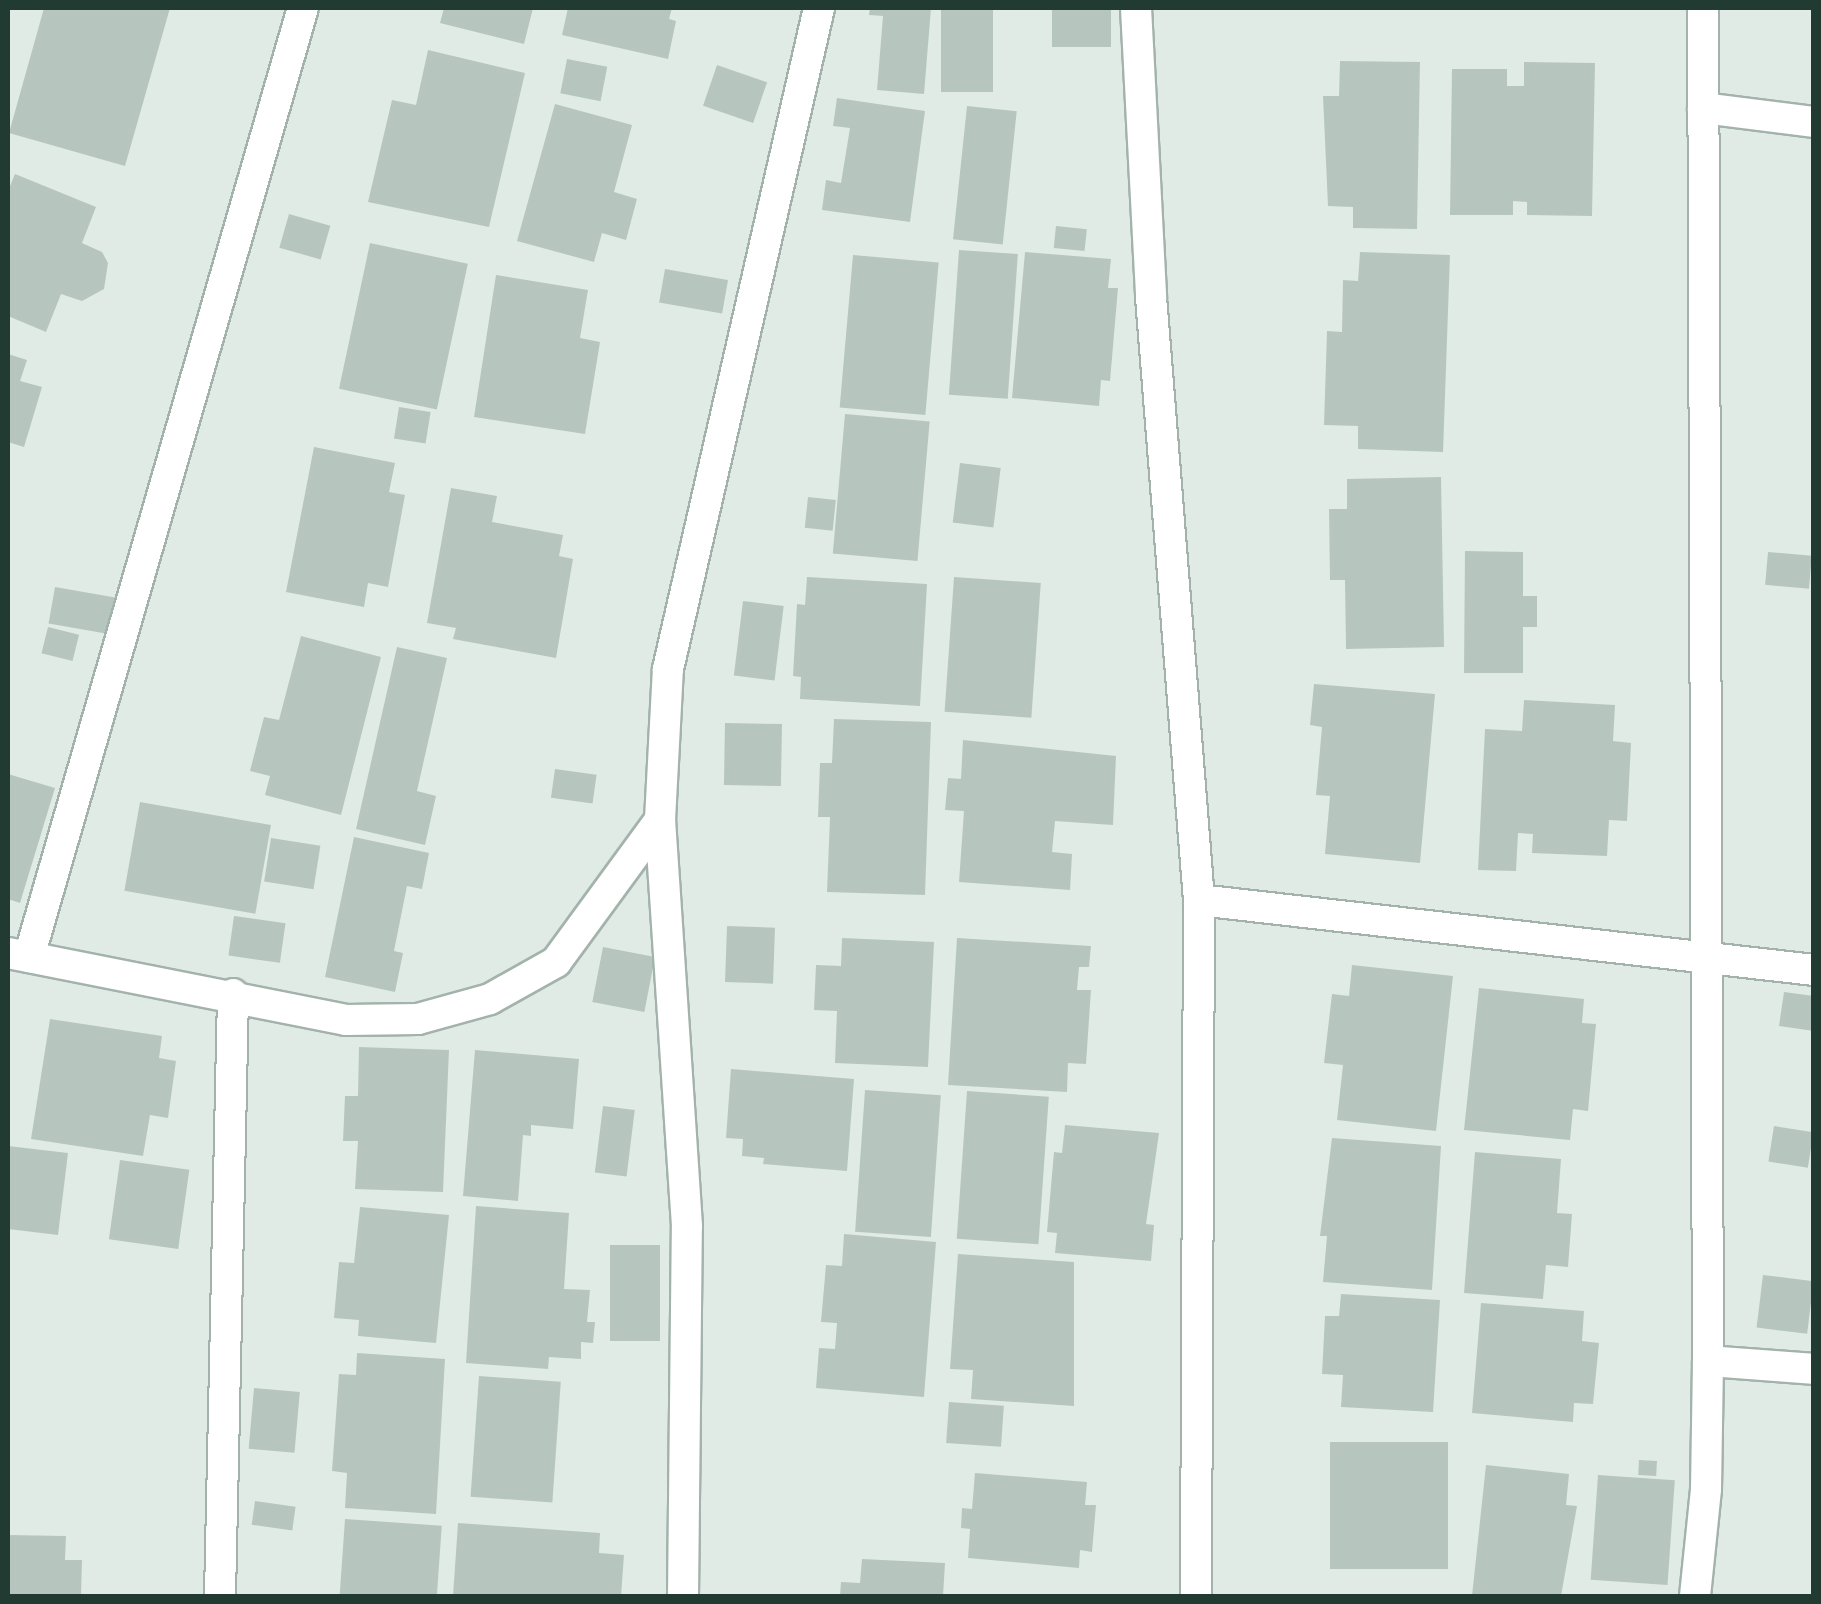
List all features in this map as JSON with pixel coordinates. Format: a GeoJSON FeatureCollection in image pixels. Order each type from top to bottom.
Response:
{"type":"FeatureCollection","features":[{"type":"Feature","properties":{"kind":"street"},"geometry":{"type":"LineString","coordinates":[[303,8],[18,955],[233,994],[346,1020],[418,1018],[490,999],[556,962],[660,820]]}},
{"type":"Feature","properties":{"kind":"street"},"geometry":{"type":"LineString","coordinates":[[683,1596],[687,1226],[660,820],[668,669],[818,8]]}},
{"type":"Feature","properties":{"kind":"street"},"geometry":{"type":"LineString","coordinates":[[1136,8],[1151,297],[1199,900],[1196,1596]]}},
{"type":"Feature","properties":{"kind":"street"},"geometry":{"type":"LineString","coordinates":[[1695,1596],[1706,1489],[1708,1361],[1703,8]]}},
{"type":"Feature","properties":{"kind":"street"},"geometry":{"type":"LineString","coordinates":[[1703,108],[1814,122]]}},
{"type":"Feature","properties":{"kind":"street"},"geometry":{"type":"LineString","coordinates":[[1199,900],[1706,962],[1814,970]]}},
{"type":"Feature","properties":{"kind":"street"},"geometry":{"type":"LineString","coordinates":[[220,1596],[233,994]]}},
{"type":"Feature","properties":{"kind":"street"},"geometry":{"type":"LineString","coordinates":[[1708,1361],[1814,1368]]}},
{"type":"Feature","properties":{"kind":"building"},"geometry":{"type":"Polygon","coordinates":[[[44,8],[170,8],[125,166],[9,133],[44,8]]]}},
{"type":"Feature","properties":{"kind":"building"},"geometry":{"type":"Polygon","coordinates":[[[444,8],[533,8],[524,44],[440,23],[444,8]]]}},
{"type":"Feature","properties":{"kind":"building"},"geometry":{"type":"Polygon","coordinates":[[[568,8],[672,8],[669,19],[676,21],[668,59],[562,35],[568,8]]]}},
{"type":"Feature","properties":{"kind":"building"},"geometry":{"type":"Polygon","coordinates":[[[870,8],[931,8],[924,94],[877,90],[883,16],[869,15],[870,8]]]}},
{"type":"Feature","properties":{"kind":"building"},"geometry":{"type":"Polygon","coordinates":[[[941,8],[993,8],[993,92],[941,92],[941,8]]]}},
{"type":"Feature","properties":{"kind":"building"},"geometry":{"type":"Polygon","coordinates":[[[1052,8],[1111,8],[1111,47],[1052,47],[1052,8]]]}},
{"type":"Feature","properties":{"kind":"building"},"geometry":{"type":"Polygon","coordinates":[[[428,50],[525,73],[489,227],[368,202],[392,100],[416,105],[428,50]]]}},
{"type":"Feature","properties":{"kind":"building"},"geometry":{"type":"Polygon","coordinates":[[[567,59],[607,67],[601,101],[560,93],[567,59]]]}},
{"type":"Feature","properties":{"kind":"building"},"geometry":{"type":"Polygon","coordinates":[[[1340,61],[1420,62],[1417,229],[1353,228],[1353,207],[1328,206],[1323,96],[1339,96],[1340,61]]]}},
{"type":"Feature","properties":{"kind":"building"},"geometry":{"type":"Polygon","coordinates":[[[1524,62],[1595,63],[1592,216],[1527,215],[1527,202],[1513,201],[1513,215],[1450,215],[1452,69],[1507,69],[1507,86],[1524,86],[1524,62]]]}},
{"type":"Feature","properties":{"kind":"building"},"geometry":{"type":"Polygon","coordinates":[[[717,65],[767,82],[753,123],[703,106],[717,65]]]}},
{"type":"Feature","properties":{"kind":"building"},"geometry":{"type":"Polygon","coordinates":[[[837,98],[925,111],[910,222],[822,210],[826,180],[841,183],[850,128],[833,126],[837,98]]]}},
{"type":"Feature","properties":{"kind":"building"},"geometry":{"type":"Polygon","coordinates":[[[555,104],[632,125],[614,192],[637,199],[626,240],[602,233],[594,262],[517,241],[555,104]]]}},
{"type":"Feature","properties":{"kind":"building"},"geometry":{"type":"Polygon","coordinates":[[[967,106],[1017,111],[1003,244],[953,239],[967,106]]]}},
{"type":"Feature","properties":{"kind":"building"},"geometry":{"type":"Polygon","coordinates":[[[15,174],[96,207],[82,243],[102,252],[108,263],[104,289],[82,301],[61,294],[46,332],[8,316],[8,191],[15,174]]]}},
{"type":"Feature","properties":{"kind":"building"},"geometry":{"type":"Polygon","coordinates":[[[289,214],[330,226],[321,259],[279,248],[289,214]]]}},
{"type":"Feature","properties":{"kind":"building"},"geometry":{"type":"Polygon","coordinates":[[[1056,226],[1087,229],[1085,251],[1054,248],[1056,226]]]}},
{"type":"Feature","properties":{"kind":"building"},"geometry":{"type":"Polygon","coordinates":[[[370,243],[468,264],[437,410],[339,389],[370,243]]]}},
{"type":"Feature","properties":{"kind":"building"},"geometry":{"type":"Polygon","coordinates":[[[959,250],[1018,254],[1008,399],[949,395],[959,250]]]}},
{"type":"Feature","properties":{"kind":"building"},"geometry":{"type":"Polygon","coordinates":[[[1025,252],[1111,259],[1108,288],[1118,288],[1110,381],[1101,380],[1099,406],[1012,398],[1025,252]]]}},
{"type":"Feature","properties":{"kind":"building"},"geometry":{"type":"Polygon","coordinates":[[[1360,252],[1450,255],[1443,452],[1358,449],[1358,426],[1324,425],[1327,331],[1342,332],[1343,280],[1358,281],[1360,252]]]}},
{"type":"Feature","properties":{"kind":"building"},"geometry":{"type":"Polygon","coordinates":[[[853,255],[939,262],[925,415],[840,407],[853,255]]]}},
{"type":"Feature","properties":{"kind":"building"},"geometry":{"type":"Polygon","coordinates":[[[665,269],[728,280],[722,314],[659,302],[665,269]]]}},
{"type":"Feature","properties":{"kind":"building"},"geometry":{"type":"Polygon","coordinates":[[[496,275],[588,290],[580,338],[600,342],[585,434],[474,417],[496,275]]]}},
{"type":"Feature","properties":{"kind":"building"},"geometry":{"type":"Polygon","coordinates":[[[8,354],[27,360],[20,381],[42,387],[24,447],[8,442],[8,354]]]}},
{"type":"Feature","properties":{"kind":"building"},"geometry":{"type":"Polygon","coordinates":[[[399,407],[431,412],[426,444],[394,439],[399,407]]]}},
{"type":"Feature","properties":{"kind":"building"},"geometry":{"type":"Polygon","coordinates":[[[845,414],[930,421],[917,561],[833,553],[845,414]]]}},
{"type":"Feature","properties":{"kind":"building"},"geometry":{"type":"Polygon","coordinates":[[[314,447],[395,463],[389,492],[405,495],[388,587],[368,583],[364,607],[286,592],[314,447]]]}},
{"type":"Feature","properties":{"kind":"building"},"geometry":{"type":"Polygon","coordinates":[[[960,463],[1001,468],[993,528],[953,523],[960,463]]]}},
{"type":"Feature","properties":{"kind":"building"},"geometry":{"type":"Polygon","coordinates":[[[1441,477],[1444,647],[1346,649],[1345,580],[1330,580],[1329,509],[1347,509],[1347,479],[1441,477]]]}},
{"type":"Feature","properties":{"kind":"building"},"geometry":{"type":"Polygon","coordinates":[[[451,488],[497,496],[492,522],[563,535],[559,556],[573,559],[556,658],[453,639],[456,628],[427,623],[451,488]]]}},
{"type":"Feature","properties":{"kind":"building"},"geometry":{"type":"Polygon","coordinates":[[[808,497],[836,500],[833,531],[805,528],[808,497]]]}},
{"type":"Feature","properties":{"kind":"building"},"geometry":{"type":"Polygon","coordinates":[[[1465,551],[1523,552],[1523,596],[1537,596],[1537,627],[1523,627],[1523,673],[1464,673],[1465,551]]]}},
{"type":"Feature","properties":{"kind":"building"},"geometry":{"type":"Polygon","coordinates":[[[1768,552],[1812,556],[1809,589],[1765,585],[1768,552]]]}},
{"type":"Feature","properties":{"kind":"building"},"geometry":{"type":"Polygon","coordinates":[[[807,577],[927,584],[920,706],[800,699],[801,677],[793,676],[797,604],[805,605],[807,577]]]}},
{"type":"Feature","properties":{"kind":"building"},"geometry":{"type":"Polygon","coordinates":[[[954,577],[1041,583],[1031,718],[945,712],[954,577]]]}},
{"type":"Feature","properties":{"kind":"building"},"geometry":{"type":"Polygon","coordinates":[[[55,587],[115,598],[109,634],[49,623],[55,587]]]}},
{"type":"Feature","properties":{"kind":"building"},"geometry":{"type":"Polygon","coordinates":[[[743,601],[784,606],[775,680],[734,675],[743,601]]]}},
{"type":"Feature","properties":{"kind":"building"},"geometry":{"type":"Polygon","coordinates":[[[48,627],[79,635],[73,661],[41,653],[48,627]]]}},
{"type":"Feature","properties":{"kind":"building"},"geometry":{"type":"Polygon","coordinates":[[[301,636],[381,657],[341,815],[265,795],[270,776],[250,771],[264,717],[279,720],[301,636]]]}},
{"type":"Feature","properties":{"kind":"building"},"geometry":{"type":"Polygon","coordinates":[[[397,647],[447,658],[417,791],[436,796],[425,845],[356,829],[397,647]]]}},
{"type":"Feature","properties":{"kind":"building"},"geometry":{"type":"Polygon","coordinates":[[[1314,684],[1435,694],[1420,863],[1325,854],[1330,796],[1316,795],[1322,727],[1310,725],[1314,684]]]}},
{"type":"Feature","properties":{"kind":"building"},"geometry":{"type":"Polygon","coordinates":[[[1524,700],[1615,705],[1613,741],[1631,743],[1627,821],[1609,820],[1607,856],[1532,853],[1533,834],[1518,833],[1516,871],[1478,870],[1485,729],[1522,731],[1524,700]]]}},
{"type":"Feature","properties":{"kind":"building"},"geometry":{"type":"Polygon","coordinates":[[[834,719],[931,722],[925,895],[827,892],[830,817],[818,817],[820,763],[832,763],[834,719]]]}},
{"type":"Feature","properties":{"kind":"building"},"geometry":{"type":"Polygon","coordinates":[[[725,723],[782,724],[781,786],[724,785],[725,723]]]}},
{"type":"Feature","properties":{"kind":"building"},"geometry":{"type":"Polygon","coordinates":[[[963,740],[1116,756],[1113,825],[1055,821],[1052,852],[1072,854],[1070,890],[959,882],[964,811],[945,810],[948,778],[961,779],[963,740]]]}},
{"type":"Feature","properties":{"kind":"building"},"geometry":{"type":"Polygon","coordinates":[[[555,769],[597,775],[593,804],[551,798],[555,769]]]}},
{"type":"Feature","properties":{"kind":"building"},"geometry":{"type":"Polygon","coordinates":[[[8,774],[55,788],[20,903],[8,899],[8,774]]]}},
{"type":"Feature","properties":{"kind":"building"},"geometry":{"type":"Polygon","coordinates":[[[140,802],[271,825],[255,914],[124,891],[140,802]]]}},
{"type":"Feature","properties":{"kind":"building"},"geometry":{"type":"Polygon","coordinates":[[[354,837],[429,853],[422,889],[407,886],[394,951],[403,953],[395,992],[325,977],[354,837]]]}},
{"type":"Feature","properties":{"kind":"building"},"geometry":{"type":"Polygon","coordinates":[[[271,838],[320,846],[314,889],[264,881],[271,838]]]}},
{"type":"Feature","properties":{"kind":"building"},"geometry":{"type":"Polygon","coordinates":[[[234,916],[285,923],[280,963],[228,956],[234,916]]]}},
{"type":"Feature","properties":{"kind":"building"},"geometry":{"type":"Polygon","coordinates":[[[727,926],[775,928],[773,984],[725,982],[727,926]]]}},
{"type":"Feature","properties":{"kind":"building"},"geometry":{"type":"Polygon","coordinates":[[[842,938],[934,942],[928,1067],[835,1063],[837,1011],[814,1010],[816,965],[841,966],[842,938]]]}},
{"type":"Feature","properties":{"kind":"building"},"geometry":{"type":"Polygon","coordinates":[[[957,938],[1091,946],[1089,967],[1079,967],[1077,990],[1091,990],[1086,1064],[1068,1063],[1067,1092],[948,1085],[957,938]]]}},
{"type":"Feature","properties":{"kind":"building"},"geometry":{"type":"Polygon","coordinates":[[[603,947],[655,957],[644,1012],[592,1002],[603,947]]]}},
{"type":"Feature","properties":{"kind":"building"},"geometry":{"type":"Polygon","coordinates":[[[1352,965],[1453,976],[1436,1131],[1337,1120],[1343,1065],[1324,1063],[1332,994],[1349,996],[1352,965]]]}},
{"type":"Feature","properties":{"kind":"building"},"geometry":{"type":"Polygon","coordinates":[[[1479,988],[1584,999],[1582,1023],[1596,1024],[1588,1111],[1573,1109],[1570,1140],[1464,1130],[1479,988]]]}},
{"type":"Feature","properties":{"kind":"building"},"geometry":{"type":"Polygon","coordinates":[[[1784,992],[1814,996],[1814,1031],[1779,1026],[1784,992]]]}},
{"type":"Feature","properties":{"kind":"building"},"geometry":{"type":"Polygon","coordinates":[[[50,1019],[162,1036],[159,1058],[176,1061],[168,1118],[150,1115],[143,1156],[31,1139],[50,1019]]]}},
{"type":"Feature","properties":{"kind":"building"},"geometry":{"type":"Polygon","coordinates":[[[359,1047],[449,1050],[443,1192],[355,1189],[358,1141],[343,1141],[345,1096],[358,1096],[359,1047]]]}},
{"type":"Feature","properties":{"kind":"building"},"geometry":{"type":"Polygon","coordinates":[[[475,1050],[579,1059],[573,1129],[531,1125],[531,1136],[523,1135],[518,1201],[463,1196],[475,1050]]]}},
{"type":"Feature","properties":{"kind":"building"},"geometry":{"type":"Polygon","coordinates":[[[731,1069],[854,1079],[847,1171],[763,1164],[764,1158],[742,1156],[743,1139],[726,1138],[731,1069]]]}},
{"type":"Feature","properties":{"kind":"building"},"geometry":{"type":"Polygon","coordinates":[[[865,1090],[941,1095],[931,1237],[855,1232],[865,1090]]]}},
{"type":"Feature","properties":{"kind":"building"},"geometry":{"type":"Polygon","coordinates":[[[967,1091],[1049,1097],[1038,1244],[957,1239],[967,1091]]]}},
{"type":"Feature","properties":{"kind":"building"},"geometry":{"type":"Polygon","coordinates":[[[603,1106],[635,1110],[627,1176],[595,1173],[603,1106]]]}},
{"type":"Feature","properties":{"kind":"building"},"geometry":{"type":"Polygon","coordinates":[[[1065,1125],[1159,1133],[1146,1224],[1154,1225],[1151,1261],[1055,1253],[1057,1233],[1047,1232],[1054,1152],[1062,1153],[1065,1125]]]}},
{"type":"Feature","properties":{"kind":"building"},"geometry":{"type":"Polygon","coordinates":[[[1774,1126],[1814,1132],[1808,1168],[1768,1162],[1774,1126]]]}},
{"type":"Feature","properties":{"kind":"building"},"geometry":{"type":"Polygon","coordinates":[[[1332,1138],[1441,1146],[1432,1290],[1323,1282],[1327,1236],[1320,1236],[1332,1138]]]}},
{"type":"Feature","properties":{"kind":"building"},"geometry":{"type":"Polygon","coordinates":[[[8,1146],[68,1153],[58,1235],[8,1229],[8,1146]]]}},
{"type":"Feature","properties":{"kind":"building"},"geometry":{"type":"Polygon","coordinates":[[[1475,1152],[1561,1159],[1557,1213],[1572,1214],[1568,1267],[1546,1265],[1543,1299],[1464,1293],[1475,1152]]]}},
{"type":"Feature","properties":{"kind":"building"},"geometry":{"type":"Polygon","coordinates":[[[120,1160],[189,1170],[178,1249],[109,1239],[120,1160]]]}},
{"type":"Feature","properties":{"kind":"building"},"geometry":{"type":"Polygon","coordinates":[[[476,1206],[569,1213],[564,1289],[590,1290],[587,1322],[595,1322],[593,1343],[581,1342],[581,1359],[549,1357],[548,1369],[466,1363],[476,1206]]]}},
{"type":"Feature","properties":{"kind":"building"},"geometry":{"type":"Polygon","coordinates":[[[360,1207],[449,1215],[436,1343],[358,1336],[359,1320],[334,1318],[339,1262],[354,1263],[360,1207]]]}},
{"type":"Feature","properties":{"kind":"building"},"geometry":{"type":"Polygon","coordinates":[[[844,1234],[936,1242],[924,1397],[816,1388],[819,1348],[835,1349],[837,1323],[821,1322],[826,1265],[842,1266],[844,1234]]]}},
{"type":"Feature","properties":{"kind":"building"},"geometry":{"type":"Polygon","coordinates":[[[610,1245],[660,1245],[660,1341],[610,1341],[610,1245]]]}},
{"type":"Feature","properties":{"kind":"building"},"geometry":{"type":"Polygon","coordinates":[[[958,1254],[1074,1262],[1074,1406],[971,1399],[973,1370],[950,1369],[958,1254]]]}},
{"type":"Feature","properties":{"kind":"building"},"geometry":{"type":"Polygon","coordinates":[[[1763,1275],[1814,1281],[1807,1334],[1757,1328],[1763,1275]]]}},
{"type":"Feature","properties":{"kind":"building"},"geometry":{"type":"Polygon","coordinates":[[[1341,1294],[1440,1300],[1433,1412],[1341,1407],[1343,1375],[1322,1374],[1325,1316],[1339,1316],[1341,1294]]]}},
{"type":"Feature","properties":{"kind":"building"},"geometry":{"type":"Polygon","coordinates":[[[1481,1303],[1584,1311],[1582,1341],[1599,1343],[1593,1404],[1574,1403],[1573,1422],[1472,1413],[1481,1303]]]}},
{"type":"Feature","properties":{"kind":"building"},"geometry":{"type":"Polygon","coordinates":[[[357,1353],[445,1359],[436,1514],[345,1508],[347,1473],[332,1471],[339,1374],[356,1375],[357,1353]]]}},
{"type":"Feature","properties":{"kind":"building"},"geometry":{"type":"Polygon","coordinates":[[[479,1376],[561,1382],[552,1502],[471,1497],[479,1376]]]}},
{"type":"Feature","properties":{"kind":"building"},"geometry":{"type":"Polygon","coordinates":[[[254,1388],[300,1392],[295,1453],[249,1449],[254,1388]]]}},
{"type":"Feature","properties":{"kind":"building"},"geometry":{"type":"Polygon","coordinates":[[[949,1402],[1004,1406],[1001,1447],[946,1443],[949,1402]]]}},
{"type":"Feature","properties":{"kind":"building"},"geometry":{"type":"Polygon","coordinates":[[[1330,1442],[1448,1442],[1448,1569],[1330,1569],[1330,1442]]]}},
{"type":"Feature","properties":{"kind":"building"},"geometry":{"type":"Polygon","coordinates":[[[1639,1460],[1657,1461],[1656,1476],[1638,1475],[1639,1460]]]}},
{"type":"Feature","properties":{"kind":"building"},"geometry":{"type":"Polygon","coordinates":[[[1486,1465],[1569,1474],[1566,1505],[1577,1506],[1561,1596],[1472,1596],[1486,1465]]]}},
{"type":"Feature","properties":{"kind":"building"},"geometry":{"type":"Polygon","coordinates":[[[975,1473],[1087,1482],[1085,1505],[1096,1505],[1092,1552],[1080,1550],[1079,1568],[968,1558],[970,1529],[961,1528],[962,1508],[972,1509],[975,1473]]]}},
{"type":"Feature","properties":{"kind":"building"},"geometry":{"type":"Polygon","coordinates":[[[1598,1475],[1675,1480],[1667,1585],[1591,1580],[1598,1475]]]}},
{"type":"Feature","properties":{"kind":"building"},"geometry":{"type":"Polygon","coordinates":[[[255,1501],[296,1507],[292,1530],[252,1525],[255,1501]]]}},
{"type":"Feature","properties":{"kind":"building"},"geometry":{"type":"Polygon","coordinates":[[[345,1519],[442,1526],[437,1596],[340,1596],[345,1519]]]}},
{"type":"Feature","properties":{"kind":"building"},"geometry":{"type":"Polygon","coordinates":[[[458,1523],[600,1533],[599,1553],[624,1555],[621,1596],[453,1596],[458,1523]]]}},
{"type":"Feature","properties":{"kind":"building"},"geometry":{"type":"Polygon","coordinates":[[[8,1535],[66,1536],[65,1560],[82,1560],[81,1596],[8,1596],[8,1535]]]}},
{"type":"Feature","properties":{"kind":"building"},"geometry":{"type":"Polygon","coordinates":[[[862,1559],[945,1563],[943,1596],[840,1596],[841,1582],[860,1583],[862,1559]]]}}]}
